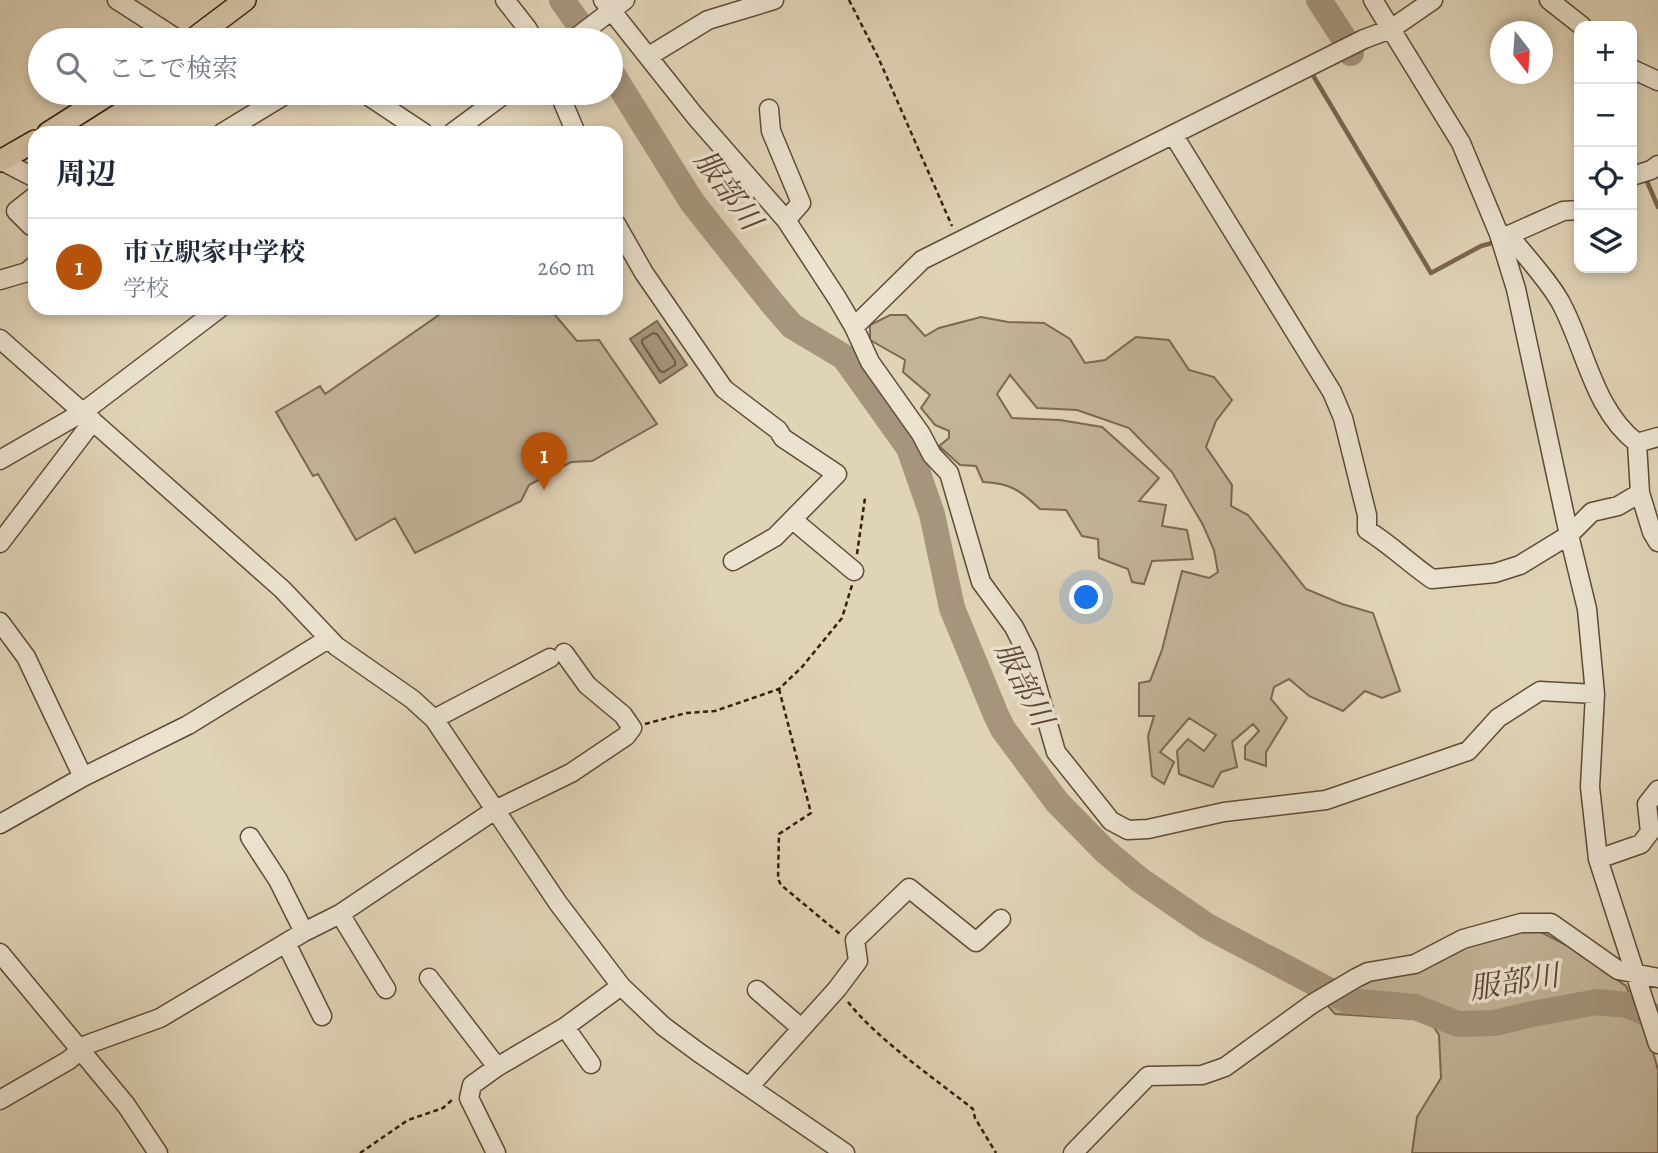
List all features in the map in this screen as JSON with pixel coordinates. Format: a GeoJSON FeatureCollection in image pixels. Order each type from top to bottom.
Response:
{"type":"FeatureCollection","features":[{"type":"Feature","properties":{"kind":"main road"},"geometry":{"type":"LineString","coordinates":[[208,28],[245,0]]}},
{"type":"Feature","properties":{"kind":"main road"},"geometry":{"type":"LineString","coordinates":[[59,126],[92,105]]}},
{"type":"Feature","properties":{"kind":"main road"},"geometry":{"type":"LineString","coordinates":[[0,161],[28,145]]}},
{"type":"Feature","properties":{"kind":"street"},"geometry":{"type":"LineString","coordinates":[[117,0],[160,28]]}},
{"type":"Feature","properties":{"kind":"street"},"geometry":{"type":"LineString","coordinates":[[505,0],[527,28]]}},
{"type":"Feature","properties":{"kind":"street"},"geometry":{"type":"LineString","coordinates":[[649,56],[708,20],[774,0]]}},
{"type":"Feature","properties":{"kind":"street"},"geometry":{"type":"LineString","coordinates":[[1373,0],[1461,143],[1504,235],[1587,609],[1595,694],[1590,787],[1598,859],[1658,1044]]}},
{"type":"Feature","properties":{"kind":"street"},"geometry":{"type":"LineString","coordinates":[[854,327],[922,260],[1364,39],[1391,29],[1433,0]]}},
{"type":"Feature","properties":{"kind":"street"},"geometry":{"type":"LineString","coordinates":[[1549,0],[1576,21]]}},
{"type":"Feature","properties":{"kind":"street"},"geometry":{"type":"LineString","coordinates":[[586,28],[609,8],[695,116],[786,220],[854,327],[870,362],[932,454],[949,473],[981,582],[1014,627],[1028,655],[1056,752],[1111,821],[1128,830],[1148,829],[1224,812],[1326,800],[1468,751],[1498,718],[1540,691],[1595,694]]}},
{"type":"Feature","properties":{"kind":"street"},"geometry":{"type":"LineString","coordinates":[[1637,71],[1658,81]]}},
{"type":"Feature","properties":{"kind":"street"},"geometry":{"type":"LineString","coordinates":[[232,126],[263,105]]}},
{"type":"Feature","properties":{"kind":"street"},"geometry":{"type":"LineString","coordinates":[[382,105],[414,126]]}},
{"type":"Feature","properties":{"kind":"street"},"geometry":{"type":"LineString","coordinates":[[461,126],[490,105]]}},
{"type":"Feature","properties":{"kind":"street"},"geometry":{"type":"LineString","coordinates":[[564,105],[573,126]]}},
{"type":"Feature","properties":{"kind":"street"},"geometry":{"type":"LineString","coordinates":[[769,108],[771,131],[801,203],[786,220]]}},
{"type":"Feature","properties":{"kind":"street"},"geometry":{"type":"LineString","coordinates":[[1174,136],[1332,392],[1343,418],[1367,515],[1367,530],[1392,546],[1415,568],[1432,579],[1495,573],[1520,565],[1569,535],[1592,512],[1618,506],[1640,493]]}},
{"type":"Feature","properties":{"kind":"street"},"geometry":{"type":"LineString","coordinates":[[0,161],[28,175]]}},
{"type":"Feature","properties":{"kind":"street"},"geometry":{"type":"LineString","coordinates":[[1637,174],[1658,165]]}},
{"type":"Feature","properties":{"kind":"street"},"geometry":{"type":"LineString","coordinates":[[28,202],[16,211],[28,223]]}},
{"type":"Feature","properties":{"kind":"street"},"geometry":{"type":"LineString","coordinates":[[1504,235],[1563,211],[1574,210]]}},
{"type":"Feature","properties":{"kind":"street"},"geometry":{"type":"LineString","coordinates":[[1504,235],[1562,304],[1587,368],[1604,402],[1622,431],[1637,443],[1640,493],[1652,532],[1658,542]]}},
{"type":"Feature","properties":{"kind":"street"},"geometry":{"type":"LineString","coordinates":[[623,236],[644,273],[724,389],[778,430],[783,438],[837,474],[775,537],[733,561]]}},
{"type":"Feature","properties":{"kind":"street"},"geometry":{"type":"LineString","coordinates":[[0,281],[28,271]]}},
{"type":"Feature","properties":{"kind":"street"},"geometry":{"type":"LineString","coordinates":[[0,460],[88,417],[212,315]]}},
{"type":"Feature","properties":{"kind":"street"},"geometry":{"type":"LineString","coordinates":[[0,338],[282,589],[328,639],[412,699],[433,719],[558,903],[621,986],[663,1026],[845,1153]]}},
{"type":"Feature","properties":{"kind":"street"},"geometry":{"type":"LineString","coordinates":[[0,543],[88,417]]}},
{"type":"Feature","properties":{"kind":"street"},"geometry":{"type":"LineString","coordinates":[[1637,443],[1658,437]]}},
{"type":"Feature","properties":{"kind":"street"},"geometry":{"type":"LineString","coordinates":[[793,520],[854,571]]}},
{"type":"Feature","properties":{"kind":"street"},"geometry":{"type":"LineString","coordinates":[[0,622],[26,657],[83,777]]}},
{"type":"Feature","properties":{"kind":"street"},"geometry":{"type":"LineString","coordinates":[[0,824],[83,777],[188,725],[328,639]]}},
{"type":"Feature","properties":{"kind":"street"},"geometry":{"type":"LineString","coordinates":[[0,1100],[69,1060],[86,1045],[160,1018],[304,932],[341,914],[495,810],[572,773],[626,736],[632,728],[623,716],[557,656],[433,719]]}},
{"type":"Feature","properties":{"kind":"street"},"geometry":{"type":"LineString","coordinates":[[1598,859],[1641,844],[1650,832],[1647,804],[1658,790]]}},
{"type":"Feature","properties":{"kind":"street"},"geometry":{"type":"LineString","coordinates":[[250,837],[278,880],[304,932]]}},
{"type":"Feature","properties":{"kind":"street"},"geometry":{"type":"LineString","coordinates":[[749,1087],[837,989],[858,961],[855,940],[909,888],[976,942],[1001,919]]}},
{"type":"Feature","properties":{"kind":"street"},"geometry":{"type":"LineString","coordinates":[[341,914],[386,989]]}},
{"type":"Feature","properties":{"kind":"street"},"geometry":{"type":"LineString","coordinates":[[1080,1151],[1148,1076],[1202,1076],[1225,1067],[1312,1004],[1356,978],[1368,972],[1415,964],[1463,939],[1521,923],[1551,923],[1618,971],[1658,978]]}},
{"type":"Feature","properties":{"kind":"street"},"geometry":{"type":"LineString","coordinates":[[285,943],[322,1016]]}},
{"type":"Feature","properties":{"kind":"street"},"geometry":{"type":"LineString","coordinates":[[0,953],[126,1105],[158,1153]]}},
{"type":"Feature","properties":{"kind":"street"},"geometry":{"type":"LineString","coordinates":[[429,978],[497,1067]]}},
{"type":"Feature","properties":{"kind":"street"},"geometry":{"type":"LineString","coordinates":[[496,1153],[469,1098],[472,1085],[565,1027],[621,986]]}},
{"type":"Feature","properties":{"kind":"street"},"geometry":{"type":"LineString","coordinates":[[757,990],[801,1028]]}},
{"type":"Feature","properties":{"kind":"street"},"geometry":{"type":"LineString","coordinates":[[565,1027],[591,1064]]}},
{"type":"Feature","properties":{"kind":"path"},"geometry":{"type":"LineString","coordinates":[[849,0],[958,241]]}},
{"type":"Feature","properties":{"kind":"path"},"geometry":{"type":"LineString","coordinates":[[632,728],[686,713],[715,712],[779,689],[802,667],[842,618],[850,596],[865,498]]}},
{"type":"Feature","properties":{"kind":"path"},"geometry":{"type":"LineString","coordinates":[[779,689],[811,813],[779,835],[778,879],[791,894],[851,943],[856,944]]}},
{"type":"Feature","properties":{"kind":"path"},"geometry":{"type":"LineString","coordinates":[[837,989],[857,1014],[878,1033],[973,1109],[975,1118],[996,1153]]}},
{"type":"Feature","properties":{"kind":"path"},"geometry":{"type":"LineString","coordinates":[[360,1153],[408,1120],[443,1108],[460,1093],[471,1090]]}},
{"type":"Feature","properties":{"kind":"shaded area"},"geometry":{"type":"Polygon","coordinates":[[[439,315],[555,315],[577,341],[599,340],[657,424],[592,461],[571,462],[529,485],[521,501],[415,553],[395,518],[356,540],[318,474],[313,476],[276,412],[320,386],[325,394],[439,315]]]}},
{"type":"Feature","properties":{"kind":"shaded area"},"geometry":{"type":"Polygon","coordinates":[[[890,315],[906,315],[925,336],[939,328],[981,317],[1008,322],[1044,323],[1070,339],[1085,363],[1105,360],[1136,337],[1169,340],[1189,370],[1214,377],[1232,400],[1216,421],[1206,447],[1232,485],[1231,506],[1248,515],[1306,589],[1373,613],[1400,691],[1382,698],[1365,691],[1343,711],[1309,696],[1289,679],[1274,687],[1271,699],[1287,718],[1266,752],[1266,766],[1245,759],[1245,746],[1259,731],[1253,724],[1232,742],[1237,767],[1221,772],[1213,787],[1179,774],[1177,751],[1188,739],[1204,751],[1216,735],[1189,718],[1160,752],[1174,762],[1164,784],[1152,776],[1148,736],[1154,716],[1139,716],[1139,683],[1150,681],[1162,650],[1182,571],[1209,578],[1218,572],[1214,550],[1203,525],[1172,472],[1129,428],[1077,410],[1037,408],[1010,375],[997,394],[1012,418],[1060,420],[1102,427],[1159,478],[1139,501],[1166,505],[1162,526],[1187,530],[1193,559],[1152,561],[1144,584],[1132,582],[1128,569],[1099,558],[1098,539],[1082,536],[1066,510],[1040,509],[1014,489],[983,482],[976,466],[960,465],[939,446],[949,438],[949,431],[935,425],[921,408],[930,395],[903,372],[905,360],[870,340],[870,325],[890,315]]]}},
{"type":"Feature","properties":{"kind":"shaded area"},"geometry":{"type":"Polygon","coordinates":[[[1510,930],[1539,931],[1570,947],[1626,986],[1647,1030],[1658,1070],[1658,1153],[1412,1153],[1417,1117],[1441,1078],[1439,1035],[1429,1020],[1335,1014],[1327,1005],[1360,983],[1402,974],[1441,961],[1457,946],[1510,930]]]}},
{"type":"Feature","properties":{"kind":"water"},"geometry":{"type":"Polygon","coordinates":[[[657,321],[687,365],[660,383],[630,339],[657,321]]]}},
{"type":"Feature","properties":{"kind":"waterway","name":"服部川"},"geometry":{"type":"LineString","coordinates":[[562,0],[582,28]]}},
{"type":"Feature","properties":{"kind":"waterway"},"geometry":{"type":"LineString","coordinates":[[1319,0],[1351,53]]}},
{"type":"Feature","properties":{"kind":"waterway"},"geometry":{"type":"LineString","coordinates":[[1311,72],[1431,273],[1481,246],[1496,242]]}},
{"type":"Feature","properties":{"kind":"waterway","name":"服部川"},"geometry":{"type":"LineString","coordinates":[[623,91],[692,202],[772,303],[792,326],[844,357],[909,448],[932,514],[952,608],[996,715],[1003,729],[1057,802],[1105,851],[1140,880],[1207,926],[1349,1001],[1415,1007],[1458,1024],[1495,1023],[1597,1002],[1627,1005],[1658,1018]]}},
{"type":"Feature","properties":{"kind":"waterway"},"geometry":{"type":"LineString","coordinates":[[1643,179],[1646,179],[1658,207]]}},
{"type":"Feature","properties":{"kind":"waterway"},"geometry":{"type":"LineString","coordinates":[[844,357],[860,349]]}},
{"type":"Feature","properties":{"kind":"place","name":"市立駅家中学校"},"geometry":{"type":"Point","coordinates":[544,490]}}]}
